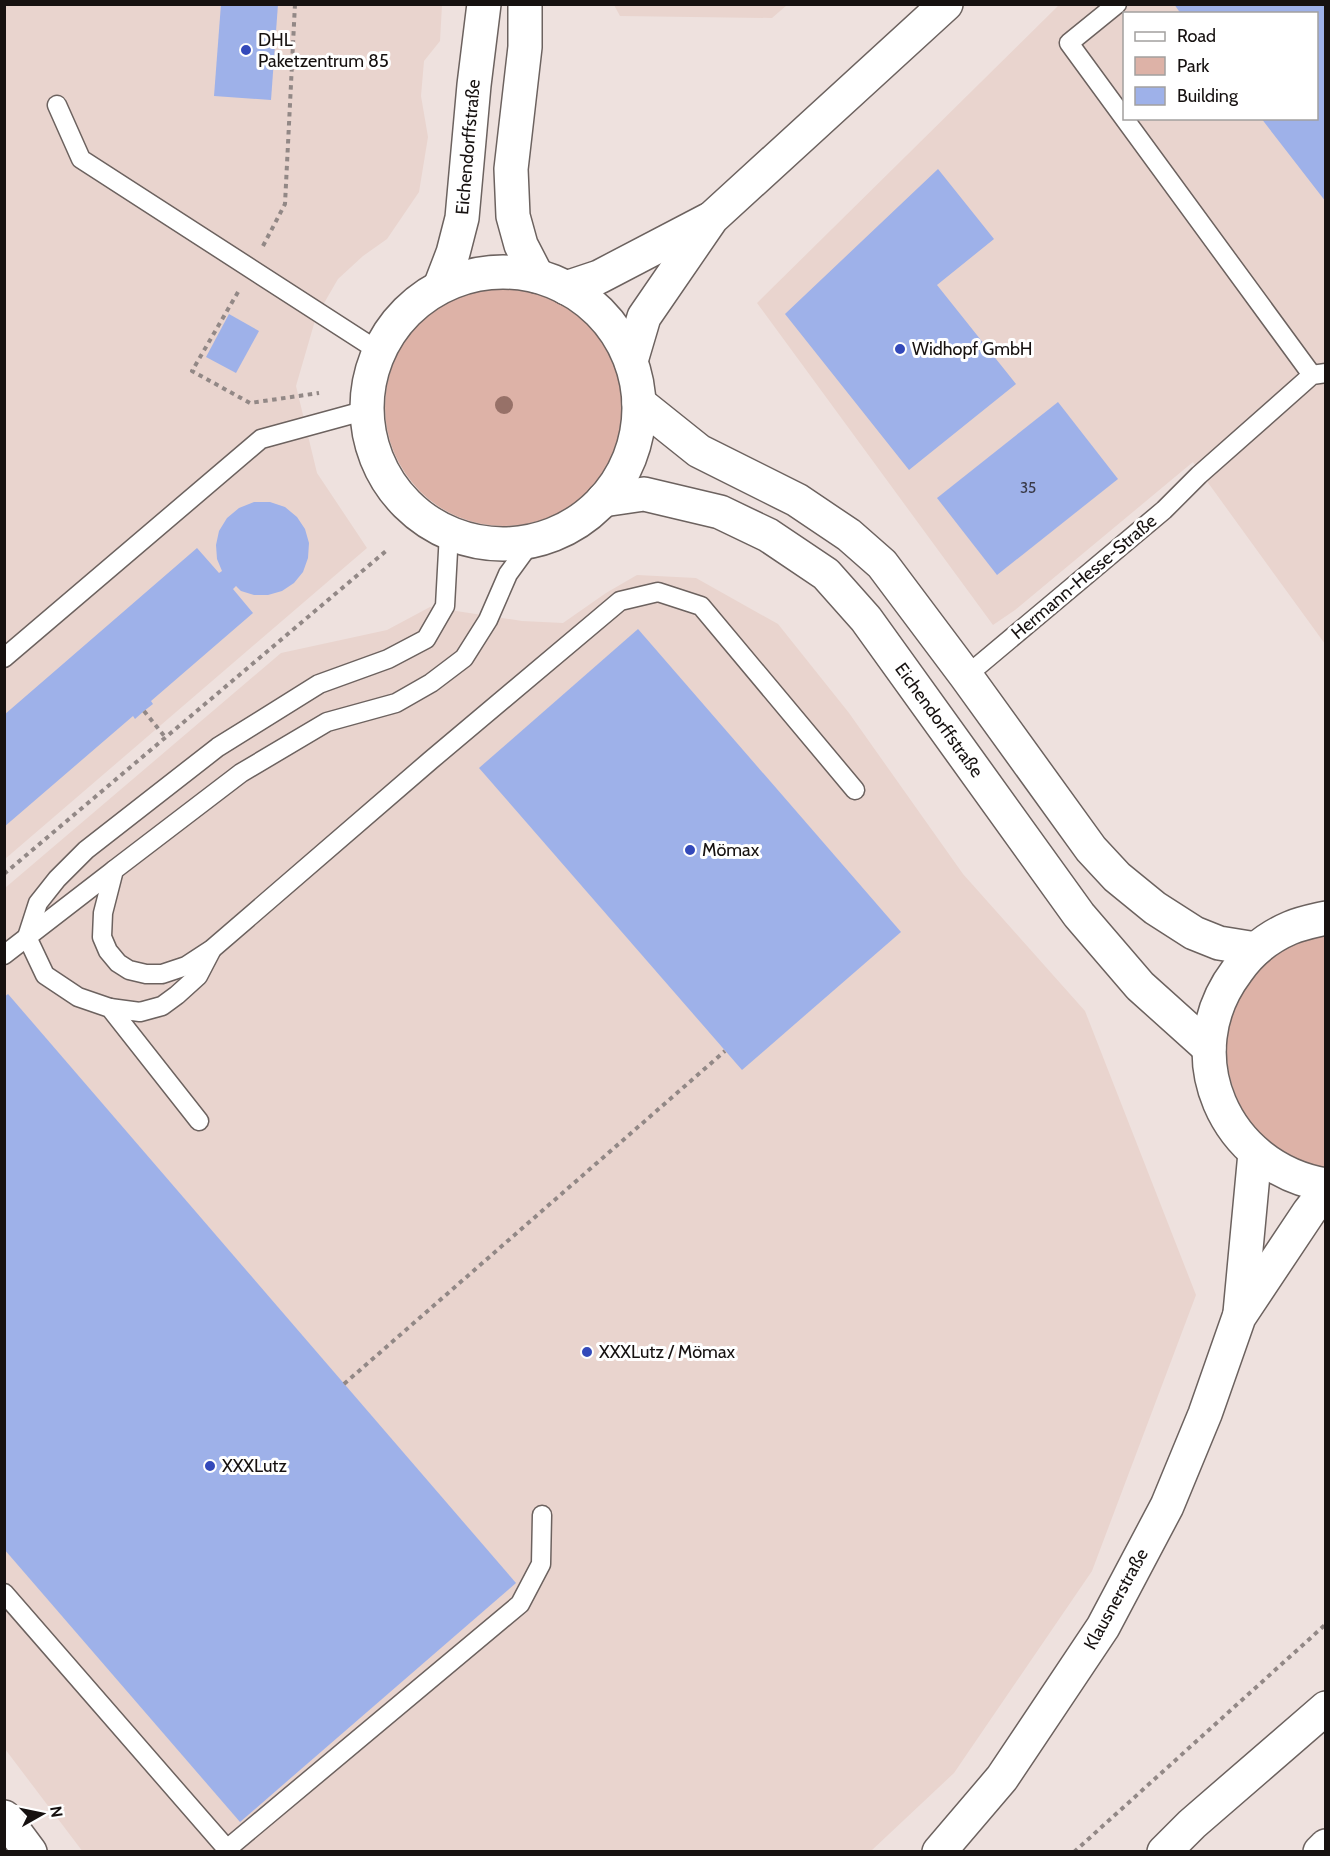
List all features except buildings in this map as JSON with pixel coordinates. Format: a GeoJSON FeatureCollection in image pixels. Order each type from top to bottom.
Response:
{"type":"FeatureCollection","features":[{"type":"Feature","properties":{"kind":"main road","name":"Eichendorffstraße"},"geometry":{"type":"LineString","coordinates":[[440,287],[453,253],[462,218],[484,4]]}},
{"type":"Feature","properties":{"kind":"main road"},"geometry":{"type":"LineString","coordinates":[[525,4],[525,47],[511,170],[513,216],[521,245],[552,282],[593,306],[615,332],[631,361],[639,403],[637,430],[630,456],[619,479],[603,500],[588,515],[552,536],[532,542],[511,544],[490,544],[469,540],[427,522],[409,507],[393,488],[374,451],[367,410],[373,368],[388,335],[411,308],[440,287],[458,279],[498,272],[552,282],[599,277],[712,218]]}},
{"type":"Feature","properties":{"kind":"main road"},"geometry":{"type":"LineString","coordinates":[[631,361],[644,317],[712,218],[946,4]]}},
{"type":"Feature","properties":{"kind":"main road"},"geometry":{"type":"LineString","coordinates":[[639,403],[699,451],[797,500],[849,535],[882,564],[1091,849],[1118,877],[1155,908],[1194,933],[1219,943],[1256,949]]}},
{"type":"Feature","properties":{"kind":"main road","name":"Eichendorffstraße"},"geometry":{"type":"LineString","coordinates":[[603,500],[644,494],[720,512],[768,535],[826,574],[866,619],[1079,915],[1140,986],[1209,1048]]}},
{"type":"Feature","properties":{"kind":"main road"},"geometry":{"type":"LineString","coordinates":[[1326,918],[1288,929],[1256,949],[1243,963],[1222,994],[1211,1029],[1209,1048],[1212,1078],[1221,1106],[1235,1132],[1268,1164],[1289,1175],[1326,1188]]}},
{"type":"Feature","properties":{"kind":"main road","name":"Klausnerstraße"},"geometry":{"type":"LineString","coordinates":[[939,1851],[1002,1778],[1103,1627],[1167,1506],[1205,1414],[1239,1317],[1255,1153]]}},
{"type":"Feature","properties":{"kind":"main road","name":"Klausnerstraße"},"geometry":{"type":"LineString","coordinates":[[1239,1317],[1326,1188]]}},
{"type":"Feature","properties":{"kind":"main road"},"geometry":{"type":"LineString","coordinates":[[1164,1851],[1326,1708]]}},
{"type":"Feature","properties":{"kind":"main road"},"geometry":{"type":"LineString","coordinates":[[4,1817],[30,1851]]}},
{"type":"Feature","properties":{"kind":"main road"},"geometry":{"type":"LineString","coordinates":[[1320,1851],[1326,1846]]}},
{"type":"Feature","properties":{"kind":"lane"},"geometry":{"type":"LineString","coordinates":[[1117,4],[1069,43],[1123,114]]}},
{"type":"Feature","properties":{"kind":"lane"},"geometry":{"type":"LineString","coordinates":[[57,105],[81,159],[380,352]]}},
{"type":"Feature","properties":{"kind":"lane"},"geometry":{"type":"LineString","coordinates":[[1127,120],[1319,374]]}},
{"type":"Feature","properties":{"kind":"lane","name":"Hermann-Hesse-Straße"},"geometry":{"type":"LineString","coordinates":[[966,676],[1164,510],[1199,475],[1319,374]]}},
{"type":"Feature","properties":{"kind":"lane"},"geometry":{"type":"LineString","coordinates":[[4,658],[261,439],[367,410]]}},
{"type":"Feature","properties":{"kind":"lane"},"geometry":{"type":"LineString","coordinates":[[212,950],[198,976],[177,995],[162,1006],[140,1012],[110,1008],[78,997],[45,975],[27,937],[38,903],[86,850],[218,747],[319,684],[388,659],[426,639],[445,606],[449,533]]}},
{"type":"Feature","properties":{"kind":"lane"},"geometry":{"type":"LineString","coordinates":[[4,955],[241,773],[327,722],[396,703],[432,683],[464,658],[488,620],[508,574],[532,542]]}},
{"type":"Feature","properties":{"kind":"lane"},"geometry":{"type":"LineString","coordinates":[[114,870],[103,913],[102,937],[108,951],[118,963],[129,970],[147,974],[162,974],[186,966],[212,950],[620,601],[658,592],[701,606],[855,790]]}},
{"type":"Feature","properties":{"kind":"lane"},"geometry":{"type":"LineString","coordinates":[[110,1008],[199,1121]]}},
{"type":"Feature","properties":{"kind":"lane"},"geometry":{"type":"LineString","coordinates":[[4,1593],[227,1849],[520,1604],[541,1564],[542,1515]]}},
{"type":"Feature","properties":{"kind":"path"},"geometry":{"type":"LineString","coordinates":[[4,874],[386,551]]}},
{"type":"Feature","properties":{"kind":"path"},"geometry":{"type":"LineString","coordinates":[[144,711],[166,738]]}},
{"type":"Feature","properties":{"kind":"path"},"geometry":{"type":"LineString","coordinates":[[344,1383],[725,1051]]}},
{"type":"Feature","properties":{"kind":"path"},"geometry":{"type":"LineString","coordinates":[[1074,1851],[1326,1624]]}},
{"type":"Feature","properties":{"kind":"shaded area","name":"DHL Paketzentrum 85"},"geometry":{"type":"Polygon","coordinates":[[[5,5],[442,5],[440,41],[424,61],[421,96],[428,137],[419,192],[387,239],[363,256],[338,279],[316,317],[296,386],[317,473],[367,548],[5,859],[5,5]]]}},
{"type":"Feature","properties":{"kind":"shaded area"},"geometry":{"type":"Polygon","coordinates":[[[614,5],[787,5],[772,18],[620,16],[614,5]]]}},
{"type":"Feature","properties":{"kind":"shaded area"},"geometry":{"type":"Polygon","coordinates":[[[1059,5],[1325,5],[1325,644],[1193,462],[1015,610],[993,625],[757,303],[1059,5]]]}},
{"type":"Feature","properties":{"kind":"shaded area"},"geometry":{"type":"Polygon","coordinates":[[[637,575],[696,578],[778,624],[849,713],[963,874],[1085,1011],[1196,1295],[1092,1571],[954,1773],[871,1851],[83,1852],[5,1749],[5,888],[281,653],[387,630],[430,607],[522,621],[563,623],[637,575]]]}},
{"type":"Feature","properties":{"kind":"green space"},"geometry":{"type":"Polygon","coordinates":[[[504,288],[549,297],[570,308],[588,323],[603,341],[614,362],[623,407],[614,452],[603,473],[588,491],[570,506],[549,517],[504,526],[459,517],[438,506],[420,491],[405,473],[394,452],[385,407],[394,362],[405,341],[420,323],[438,308],[459,297],[504,288]]]}},
{"type":"Feature","properties":{"kind":"green space"},"geometry":{"type":"Polygon","coordinates":[[[1325,932],[1325,1169],[1292,1158],[1265,1139],[1245,1114],[1232,1084],[1227,1052],[1230,1020],[1242,989],[1264,962],[1285,948],[1325,932]]]}},
{"type":"Feature","properties":{"kind":"place","name":"DHL Paketzentrum 85"},"geometry":{"type":"Point","coordinates":[246,50]}},
{"type":"Feature","properties":{"kind":"place","name":"Widhopf GmbH"},"geometry":{"type":"Point","coordinates":[900,349]}},
{"type":"Feature","properties":{"kind":"place","name":"Mömax"},"geometry":{"type":"Point","coordinates":[690,850]}},
{"type":"Feature","properties":{"kind":"place","name":"XXXLutz / Mömax"},"geometry":{"type":"Point","coordinates":[587,1352]}},
{"type":"Feature","properties":{"kind":"place","name":"XXXLutz"},"geometry":{"type":"Point","coordinates":[210,1466]}}]}
